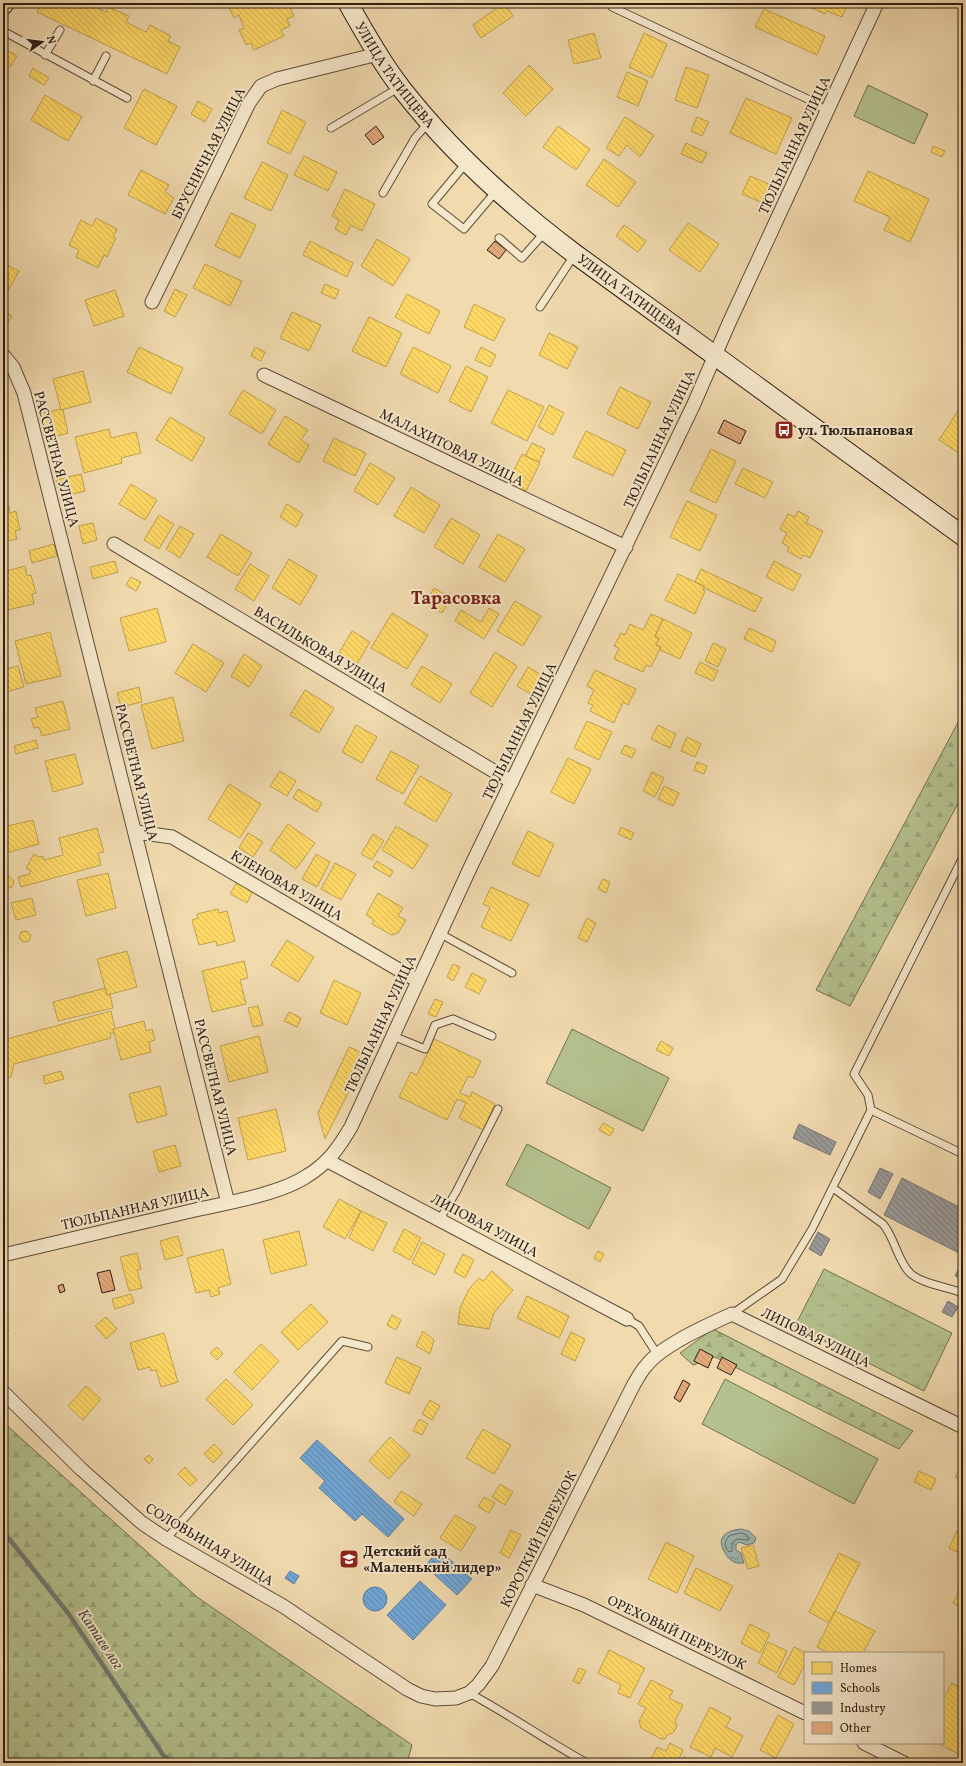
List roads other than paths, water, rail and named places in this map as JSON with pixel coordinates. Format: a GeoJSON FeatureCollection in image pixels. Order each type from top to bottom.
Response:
{"type":"FeatureCollection","features":[{"type":"Feature","properties":{"kind":"street","name":"УЛИЦА ТАТИЩЕВА"},"geometry":{"type":"LineString","coordinates":[[348,3],[378,54],[400,87],[429,122],[467,162],[545,232],[963,536]]}},
{"type":"Feature","properties":{"kind":"street","name":"ТЮЛЬПАННАЯ УЛИЦА"},"geometry":{"type":"LineString","coordinates":[[3,1255],[228,1203],[287,1186],[306,1177],[328,1161],[340,1145],[351,1127],[439,934],[693,406],[714,356],[828,112],[877,3]]}},
{"type":"Feature","properties":{"kind":"street","name":"БРУСНИЧНАЯ УЛИЦА"},"geometry":{"type":"LineString","coordinates":[[152,302],[249,103],[261,86],[277,79],[378,54]]}},
{"type":"Feature","properties":{"kind":"street","name":"РАССВЕТНАЯ УЛИЦА"},"geometry":{"type":"LineString","coordinates":[[3,355],[13,367],[24,392],[136,832],[228,1203]]}},
{"type":"Feature","properties":{"kind":"street","name":"МАЛАХИТОВАЯ УЛИЦА"},"geometry":{"type":"LineString","coordinates":[[264,375],[626,547]]}},
{"type":"Feature","properties":{"kind":"street","name":"ВАСИЛЬКОВАЯ УЛИЦА"},"geometry":{"type":"LineString","coordinates":[[114,544],[512,782]]}},
{"type":"Feature","properties":{"kind":"street","name":"КЛЕНОВАЯ УЛИЦА"},"geometry":{"type":"LineString","coordinates":[[136,832],[172,836],[418,981]]}},
{"type":"Feature","properties":{"kind":"street","name":"ЛИПОВАЯ УЛИЦА"},"geometry":{"type":"LineString","coordinates":[[328,1161],[627,1319]]}},
{"type":"Feature","properties":{"kind":"street","name":"ЛИПОВАЯ УЛИЦА"},"geometry":{"type":"LineString","coordinates":[[732,1314],[963,1427]]}},
{"type":"Feature","properties":{"kind":"street"},"geometry":{"type":"LineString","coordinates":[[657,1354],[716,1321],[732,1314]]}},
{"type":"Feature","properties":{"kind":"street","name":"КОРОТКИЙ ПЕРЕУЛОК"},"geometry":{"type":"LineString","coordinates":[[421,1696],[444,1700],[456,1698],[469,1693],[478,1685],[492,1666],[634,1384],[645,1366],[657,1354]]}},
{"type":"Feature","properties":{"kind":"street","name":"СОЛОВЬИНАЯ УЛИЦА"},"geometry":{"type":"LineString","coordinates":[[3,1392],[121,1506],[142,1523],[166,1539],[283,1606],[393,1681],[421,1696]]}},
{"type":"Feature","properties":{"kind":"street","name":"ОРЕХОВЫЙ ПЕРЕУЛОК"},"geometry":{"type":"LineString","coordinates":[[532,1585],[584,1605],[804,1713]]}},
{"type":"Feature","properties":{"kind":"street"},"geometry":{"type":"LineString","coordinates":[[866,1744],[904,1763]]}},
{"type":"Feature","properties":{"kind":"lane"},"geometry":{"type":"LineString","coordinates":[[611,3],[612,7],[814,102],[828,112]]}},
{"type":"Feature","properties":{"kind":"lane"},"geometry":{"type":"LineString","coordinates":[[46,55],[60,30]]}},
{"type":"Feature","properties":{"kind":"lane"},"geometry":{"type":"LineString","coordinates":[[3,31],[93,81],[127,98]]}},
{"type":"Feature","properties":{"kind":"lane"},"geometry":{"type":"LineString","coordinates":[[93,81],[106,56]]}},
{"type":"Feature","properties":{"kind":"lane"},"geometry":{"type":"LineString","coordinates":[[331,128],[400,87]]}},
{"type":"Feature","properties":{"kind":"lane"},"geometry":{"type":"LineString","coordinates":[[383,193],[415,138],[429,122]]}},
{"type":"Feature","properties":{"kind":"lane"},"geometry":{"type":"LineString","coordinates":[[467,162],[432,204],[464,229],[497,190]]}},
{"type":"Feature","properties":{"kind":"lane"},"geometry":{"type":"LineString","coordinates":[[499,238],[522,258],[545,232]]}},
{"type":"Feature","properties":{"kind":"lane"},"geometry":{"type":"LineString","coordinates":[[540,307],[575,254]]}},
{"type":"Feature","properties":{"kind":"lane"},"geometry":{"type":"LineString","coordinates":[[732,1314],[782,1279],[803,1246],[833,1188],[871,1110],[868,1095],[854,1074],[963,857]]}},
{"type":"Feature","properties":{"kind":"lane"},"geometry":{"type":"LineString","coordinates":[[439,934],[512,973]]}},
{"type":"Feature","properties":{"kind":"lane"},"geometry":{"type":"LineString","coordinates":[[393,1036],[425,1049],[435,1025],[453,1019],[492,1036]]}},
{"type":"Feature","properties":{"kind":"lane"},"geometry":{"type":"LineString","coordinates":[[440,1219],[456,1192],[498,1109]]}},
{"type":"Feature","properties":{"kind":"lane"},"geometry":{"type":"LineString","coordinates":[[871,1110],[963,1154]]}},
{"type":"Feature","properties":{"kind":"lane"},"geometry":{"type":"LineString","coordinates":[[833,1188],[883,1224],[888,1230],[901,1259],[911,1273],[922,1279],[963,1293]]}},
{"type":"Feature","properties":{"kind":"lane"},"geometry":{"type":"LineString","coordinates":[[627,1319],[639,1326],[657,1354]]}},
{"type":"Feature","properties":{"kind":"lane"},"geometry":{"type":"LineString","coordinates":[[166,1539],[342,1341],[368,1347]]}},
{"type":"Feature","properties":{"kind":"lane"},"geometry":{"type":"LineString","coordinates":[[469,1693],[502,1711],[559,1748],[587,1763]]}},
{"type":"Feature","properties":{"kind":"water"},"geometry":{"type":"Polygon","coordinates":[[[741,1529],[749,1531],[756,1538],[754,1543],[747,1545],[739,1542],[736,1545],[736,1550],[741,1553],[744,1563],[737,1563],[727,1556],[723,1550],[721,1541],[725,1534],[741,1529]]]}},
{"type":"Feature","properties":{"kind":"waterway","name":"Катаев лог"},"geometry":{"type":"LineString","coordinates":[[3,1531],[68,1613],[163,1755],[174,1763]]}},
{"type":"Feature","properties":{"kind":"place","name":"ул. Тюльпановая"},"geometry":{"type":"Point","coordinates":[784,430]}},
{"type":"Feature","properties":{"kind":"place","name":"Детский сад «Маленький лидер»"},"geometry":{"type":"Point","coordinates":[349,1559]}},
{"type":"Feature","properties":{"kind":"district","name":"Тарасовка"},"geometry":{"type":"Point","coordinates":[456,598]}}]}
